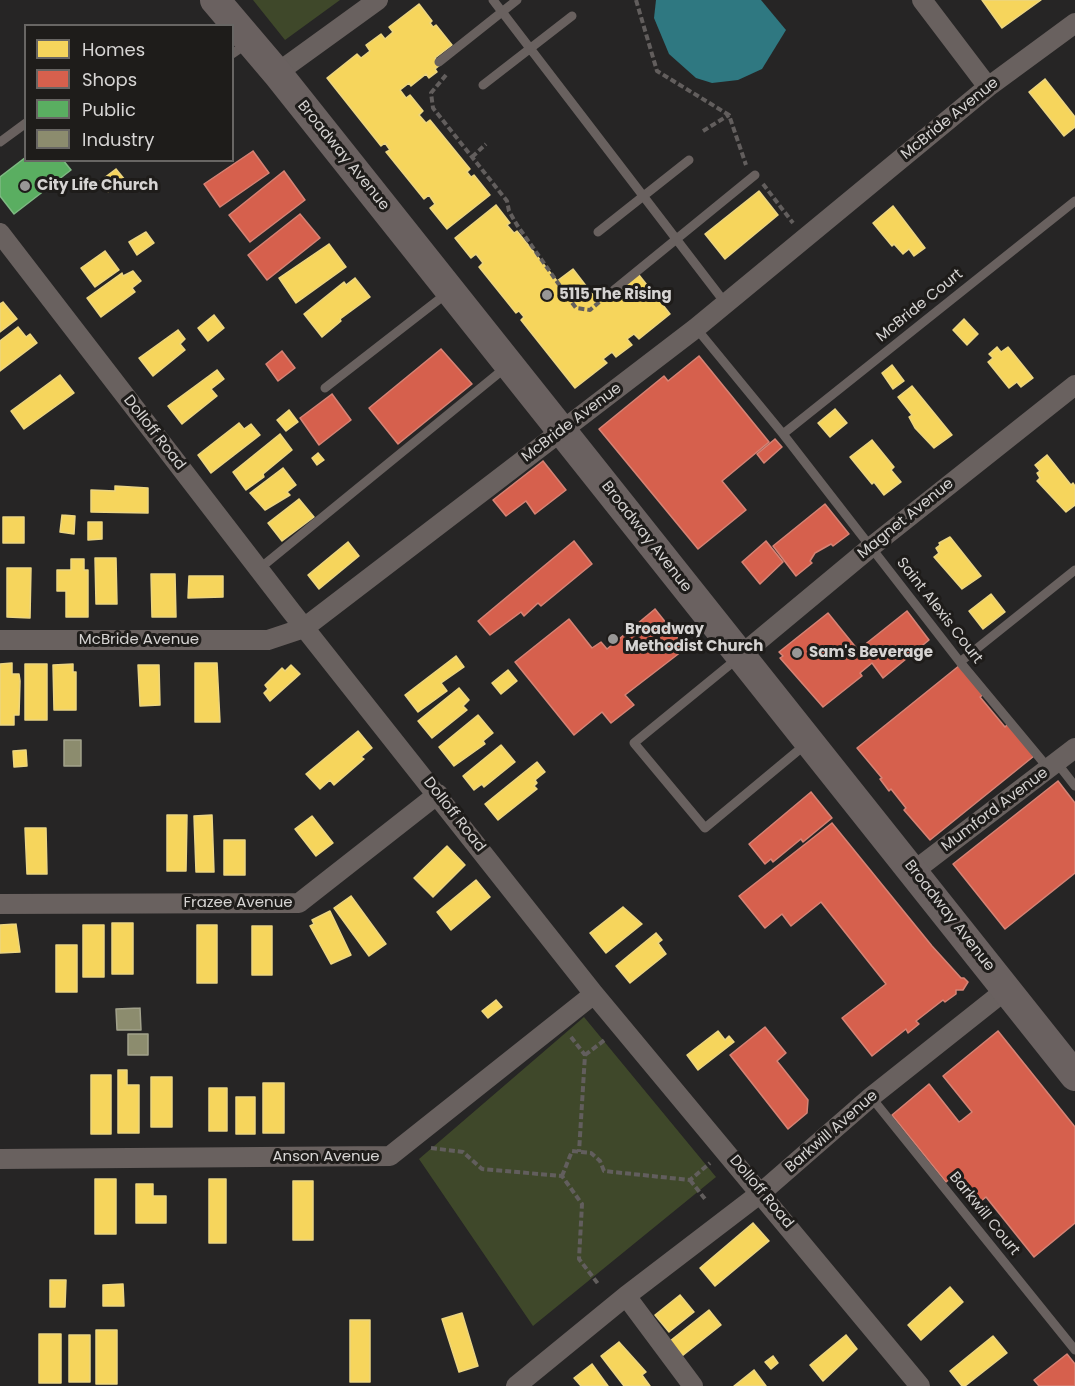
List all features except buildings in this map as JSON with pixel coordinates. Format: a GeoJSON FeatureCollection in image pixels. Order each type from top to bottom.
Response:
{"type":"FeatureCollection","features":[{"type":"Feature","properties":{"kind":"main road","name":"Broadway Avenue"},"geometry":{"type":"LineString","coordinates":[[214,0],[228,24]]}},
{"type":"Feature","properties":{"kind":"main road","name":"Broadway Avenue"},"geometry":{"type":"LineString","coordinates":[[241,48],[277,73],[1075,1076]]}},
{"type":"Feature","properties":{"kind":"street"},"geometry":{"type":"LineString","coordinates":[[277,73],[378,0]]}},
{"type":"Feature","properties":{"kind":"street"},"geometry":{"type":"LineString","coordinates":[[922,0],[988,87]]}},
{"type":"Feature","properties":{"kind":"street","name":"McBride Avenue"},"geometry":{"type":"LineString","coordinates":[[0,640],[268,640],[304,628],[696,328],[988,87],[1075,23]]}},
{"type":"Feature","properties":{"kind":"street","name":"Dolloff Road"},"geometry":{"type":"LineString","coordinates":[[0,233],[304,628],[594,994],[762,1192],[920,1386]]}},
{"type":"Feature","properties":{"kind":"street","name":"Magnet Avenue"},"geometry":{"type":"LineString","coordinates":[[740,656],[871,547],[1075,385]]}},
{"type":"Feature","properties":{"kind":"street","name":"Mumford Avenue"},"geometry":{"type":"LineString","coordinates":[[914,871],[1075,748]]}},
{"type":"Feature","properties":{"kind":"street","name":"Frazee Avenue"},"geometry":{"type":"LineString","coordinates":[[0,904],[299,903],[438,795]]}},
{"type":"Feature","properties":{"kind":"street","name":"Barkwill Avenue"},"geometry":{"type":"LineString","coordinates":[[516,1386],[626,1296],[762,1192],[871,1098],[1007,989]]}},
{"type":"Feature","properties":{"kind":"street","name":"Anson Avenue"},"geometry":{"type":"LineString","coordinates":[[0,1159],[390,1156],[594,994]]}},
{"type":"Feature","properties":{"kind":"street"},"geometry":{"type":"LineString","coordinates":[[626,1296],[693,1386]]}},
{"type":"Feature","properties":{"kind":"lane"},"geometry":{"type":"LineString","coordinates":[[493,0],[726,304]]}},
{"type":"Feature","properties":{"kind":"lane"},"geometry":{"type":"LineString","coordinates":[[439,62],[517,0]]}},
{"type":"Feature","properties":{"kind":"lane"},"geometry":{"type":"LineString","coordinates":[[483,85],[572,16]]}},
{"type":"Feature","properties":{"kind":"lane"},"geometry":{"type":"LineString","coordinates":[[0,142],[24,124]]}},
{"type":"Feature","properties":{"kind":"lane"},"geometry":{"type":"LineString","coordinates":[[598,232],[689,160]]}},
{"type":"Feature","properties":{"kind":"lane"},"geometry":{"type":"LineString","coordinates":[[610,291],[755,175]]}},
{"type":"Feature","properties":{"kind":"lane","name":"McBride Court"},"geometry":{"type":"LineString","coordinates":[[783,434],[1075,201]]}},
{"type":"Feature","properties":{"kind":"lane"},"geometry":{"type":"LineString","coordinates":[[325,388],[450,291]]}},
{"type":"Feature","properties":{"kind":"lane","name":"Saint Alexis Court"},"geometry":{"type":"LineString","coordinates":[[696,328],[783,434],[960,662],[1053,766],[1075,786]]}},
{"type":"Feature","properties":{"kind":"lane"},"geometry":{"type":"LineString","coordinates":[[259,569],[509,364]]}},
{"type":"Feature","properties":{"kind":"lane"},"geometry":{"type":"LineString","coordinates":[[960,662],[1075,570]]}},
{"type":"Feature","properties":{"kind":"lane"},"geometry":{"type":"LineString","coordinates":[[740,656],[634,743],[705,828],[809,742]]}},
{"type":"Feature","properties":{"kind":"lane","name":"Barkwill Court"},"geometry":{"type":"LineString","coordinates":[[871,1098],[1075,1350]]}},
{"type":"Feature","properties":{"kind":"path"},"geometry":{"type":"LineString","coordinates":[[636,0],[653,61],[659,74],[718,106],[729,115],[703,131]]}},
{"type":"Feature","properties":{"kind":"path"},"geometry":{"type":"LineString","coordinates":[[447,74],[431,93],[434,108],[507,201],[517,225],[576,309],[590,310],[610,291]]}},
{"type":"Feature","properties":{"kind":"path"},"geometry":{"type":"LineString","coordinates":[[472,157],[486,144]]}},
{"type":"Feature","properties":{"kind":"path"},"geometry":{"type":"LineString","coordinates":[[567,1032],[585,1055],[579,1152]]}},
{"type":"Feature","properties":{"kind":"path"},"geometry":{"type":"LineString","coordinates":[[585,1055],[611,1036]]}},
{"type":"Feature","properties":{"kind":"path"},"geometry":{"type":"LineString","coordinates":[[424,1148],[463,1152],[482,1169],[562,1176],[582,1204],[579,1259],[599,1285]]}},
{"type":"Feature","properties":{"kind":"path"},"geometry":{"type":"LineString","coordinates":[[562,1176],[572,1151],[591,1153],[600,1161],[604,1171],[690,1180],[705,1199]]}},
{"type":"Feature","properties":{"kind":"path"},"geometry":{"type":"LineString","coordinates":[[690,1180],[710,1162]]}},
{"type":"Feature","properties":{"kind":"green space"},"geometry":{"type":"Polygon","coordinates":[[[253,0],[340,0],[285,40],[253,0]]]}},
{"type":"Feature","properties":{"kind":"green space"},"geometry":{"type":"Polygon","coordinates":[[[584,1017],[716,1177],[533,1326],[419,1159],[584,1017]]]}},
{"type":"Feature","properties":{"kind":"water"},"geometry":{"type":"Polygon","coordinates":[[[656,0],[761,0],[786,30],[762,69],[738,80],[712,83],[696,78],[669,54],[654,18],[656,0]]]}},
{"type":"Feature","properties":{"kind":"place","name":"City Life Church"},"geometry":{"type":"Point","coordinates":[25,186]}},
{"type":"Feature","properties":{"kind":"place","name":"5115 The Rising"},"geometry":{"type":"Point","coordinates":[547,295]}},
{"type":"Feature","properties":{"kind":"place","name":"Broadway Methodist Church"},"geometry":{"type":"Point","coordinates":[613,639]}},
{"type":"Feature","properties":{"kind":"place","name":"Sam's Beverage"},"geometry":{"type":"Point","coordinates":[797,653]}}]}
